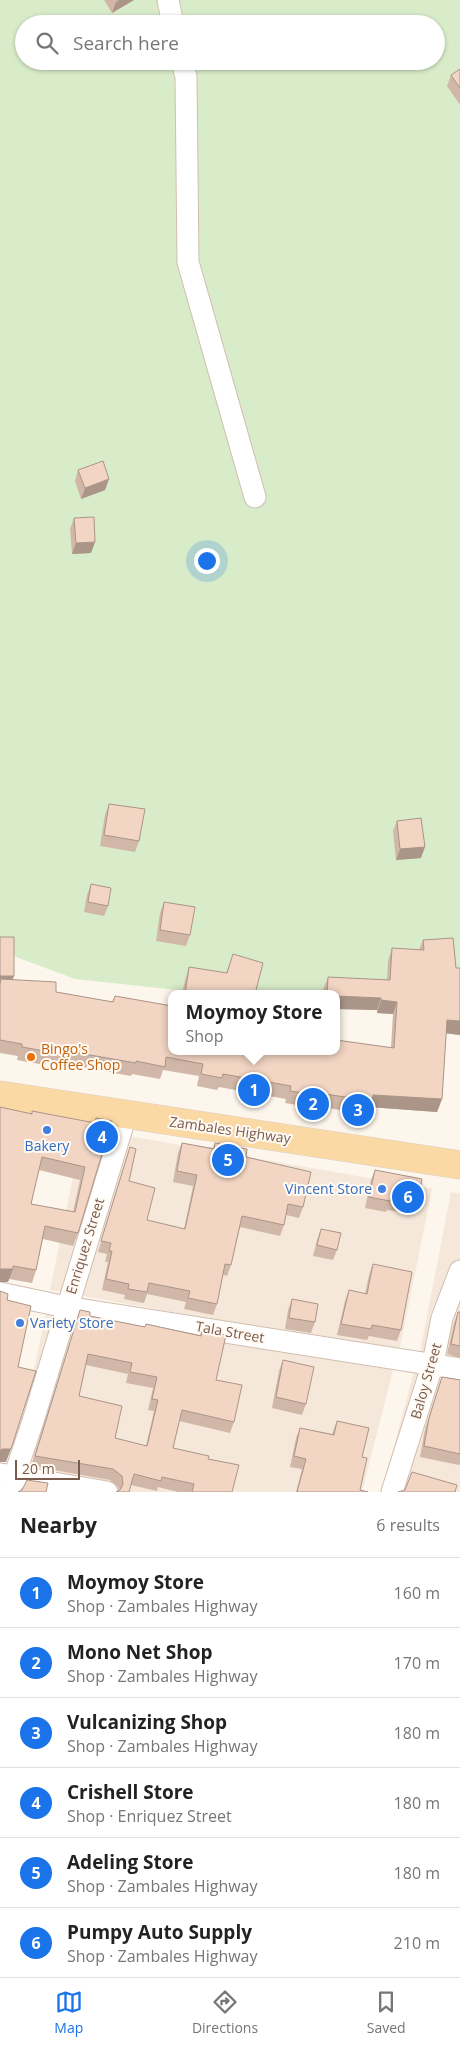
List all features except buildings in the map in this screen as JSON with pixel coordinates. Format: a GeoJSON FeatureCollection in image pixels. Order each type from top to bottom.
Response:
{"type":"FeatureCollection","features":[{"type":"Feature","properties":{"kind":"main road","name":"Zambales Highway"},"geometry":{"type":"LineString","coordinates":[[0,1094],[126,1115],[344,1146],[460,1165]]}},
{"type":"Feature","properties":{"kind":"street"},"geometry":{"type":"LineString","coordinates":[[168,0],[171,15]]}},
{"type":"Feature","properties":{"kind":"street"},"geometry":{"type":"LineString","coordinates":[[184,70],[186,77],[188,262],[255,497]]}},
{"type":"Feature","properties":{"kind":"street","name":"Enriquez Street"},"geometry":{"type":"LineString","coordinates":[[7,1481],[33,1422],[66,1307],[126,1115]]}},
{"type":"Feature","properties":{"kind":"street","name":"Baloy Street"},"geometry":{"type":"LineString","coordinates":[[392,1492],[433,1364],[442,1318],[460,1271]]}},
{"type":"Feature","properties":{"kind":"street","name":"Tala Street"},"geometry":{"type":"LineString","coordinates":[[0,1293],[66,1307],[204,1327],[460,1369]]}},
{"type":"Feature","properties":{"kind":"street"},"geometry":{"type":"LineString","coordinates":[[7,1481],[107,1492]]}},
{"type":"Feature","properties":{"kind":"shaded area"},"geometry":{"type":"Polygon","coordinates":[[[83,1128],[432,1189],[399,1353],[50,1290],[83,1128]]]}},
{"type":"Feature","properties":{"kind":"shaded area"},"geometry":{"type":"Polygon","coordinates":[[[451,1192],[460,1194],[460,1364],[419,1357],[451,1192]]]}},
{"type":"Feature","properties":{"kind":"shaded area"},"geometry":{"type":"Polygon","coordinates":[[[47,1309],[393,1370],[362,1492],[117,1492],[12,1472],[47,1309]]]}},
{"type":"Feature","properties":{"kind":"shaded area"},"geometry":{"type":"Polygon","coordinates":[[[414,1371],[460,1379],[460,1492],[382,1492],[414,1371]]]}},
{"type":"Feature","properties":{"kind":"green space"},"geometry":{"type":"Polygon","coordinates":[[[0,0],[460,0],[460,1019],[340,1006],[340,990],[177,990],[75,979],[0,951],[0,0]]]}},
{"type":"Feature","properties":{"kind":"place","name":"Bingo's Coffee Shop"},"geometry":{"type":"Point","coordinates":[31,1057]}},
{"type":"Feature","properties":{"kind":"place","name":"Moymoy Store"},"geometry":{"type":"Point","coordinates":[254,1090]}},
{"type":"Feature","properties":{"kind":"place","name":"Mono Net Shop"},"geometry":{"type":"Point","coordinates":[313,1104]}},
{"type":"Feature","properties":{"kind":"place","name":"Vulcanizing Shop"},"geometry":{"type":"Point","coordinates":[358,1110]}},
{"type":"Feature","properties":{"kind":"place","name":"Bakery"},"geometry":{"type":"Point","coordinates":[47,1130]}},
{"type":"Feature","properties":{"kind":"place","name":"Crishell Store"},"geometry":{"type":"Point","coordinates":[102,1137]}},
{"type":"Feature","properties":{"kind":"place","name":"Adeling Store"},"geometry":{"type":"Point","coordinates":[228,1160]}},
{"type":"Feature","properties":{"kind":"place","name":"Vincent Store"},"geometry":{"type":"Point","coordinates":[382,1189]}},
{"type":"Feature","properties":{"kind":"place","name":"Pumpy Auto Supply"},"geometry":{"type":"Point","coordinates":[408,1197]}},
{"type":"Feature","properties":{"kind":"place","name":"Variety Store"},"geometry":{"type":"Point","coordinates":[20,1323]}}]}
